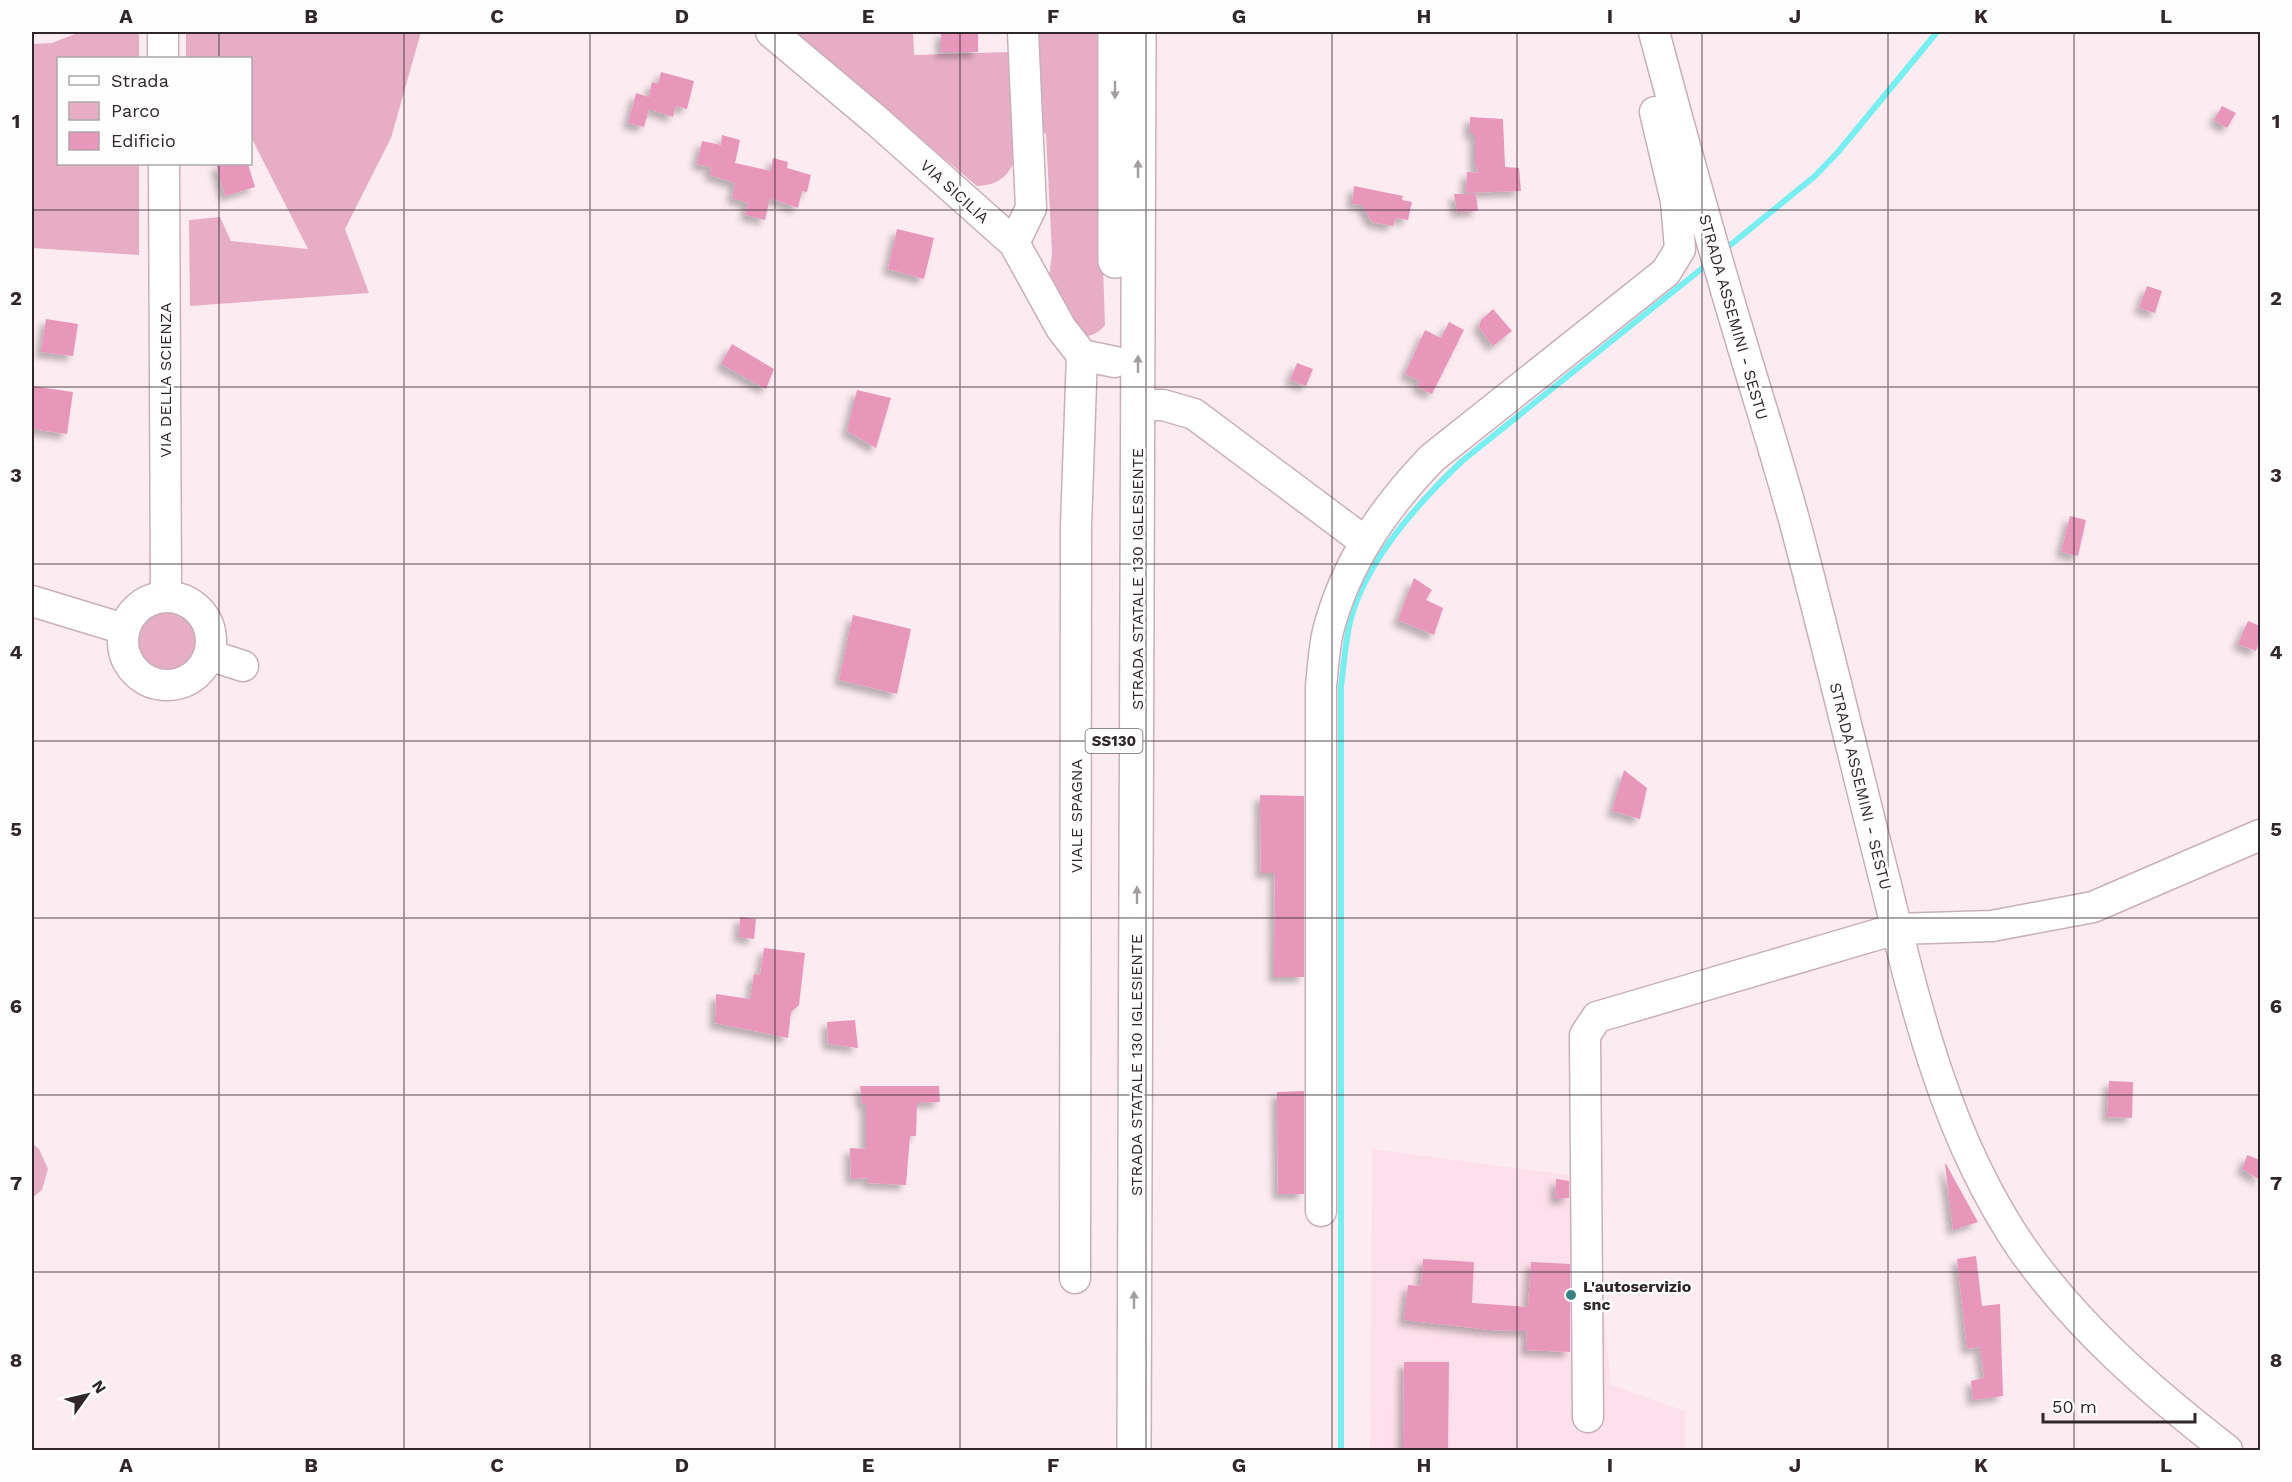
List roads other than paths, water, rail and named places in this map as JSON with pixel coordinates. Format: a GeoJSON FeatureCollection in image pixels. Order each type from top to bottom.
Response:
{"type":"FeatureCollection","features":[{"type":"Feature","properties":{"kind":"main road","name":"STRADA STATALE 130 IGLESIENTE"},"geometry":{"type":"LineString","coordinates":[[1113,1450],[1115,32]]}},
{"type":"Feature","properties":{"kind":"main road","name":"STRADA STATALE 130 IGLESIENTE"},"geometry":{"type":"LineString","coordinates":[[1134,1450],[1139,32]]}},
{"type":"Feature","properties":{"kind":"street"},"geometry":{"type":"LineString","coordinates":[[163,32],[163,57]]}},
{"type":"Feature","properties":{"kind":"street","name":"VIA SICILIA"},"geometry":{"type":"LineString","coordinates":[[771,32],[877,121],[1014,243],[1061,328],[1082,355]]}},
{"type":"Feature","properties":{"kind":"street"},"geometry":{"type":"LineString","coordinates":[[1014,243],[1030,208],[1023,32]]}},
{"type":"Feature","properties":{"kind":"street","name":"STRADA ASSEMINI - SESTU"},"geometry":{"type":"LineString","coordinates":[[1654,32],[1709,235],[1798,534],[1915,1006],[1941,1091],[1980,1177],[2021,1246],[2066,1304],[2108,1350],[2168,1404],[2227,1450]]}},
{"type":"Feature","properties":{"kind":"street"},"geometry":{"type":"LineString","coordinates":[[1321,1211],[1321,686],[1328,632],[1343,586],[1365,541],[1404,488],[1432,458],[1666,272],[1680,249],[1676,201],[1655,111],[1658,95],[1669,89]]}},
{"type":"Feature","properties":{"kind":"street","name":"VIA DELLA SCIENZA"},"geometry":{"type":"LineString","coordinates":[[164,165],[166,596]]}},
{"type":"Feature","properties":{"kind":"street"},"geometry":{"type":"LineString","coordinates":[[1082,355],[1115,362]]}},
{"type":"Feature","properties":{"kind":"street","name":"VIALE SPAGNA"},"geometry":{"type":"LineString","coordinates":[[1075,1278],[1076,526],[1082,355]]}},
{"type":"Feature","properties":{"kind":"street"},"geometry":{"type":"LineString","coordinates":[[1138,405],[1163,405],[1194,414],[1365,541]]}},
{"type":"Feature","properties":{"kind":"street"},"geometry":{"type":"LineString","coordinates":[[166,596],[186,601],[203,614],[212,641],[209,655],[202,669],[190,679],[176,684],[160,685],[146,680],[134,670],[126,657],[122,644],[124,629],[130,616],[139,606],[152,599],[166,596]]}},
{"type":"Feature","properties":{"kind":"street"},"geometry":{"type":"LineString","coordinates":[[32,601],[124,629]]}},
{"type":"Feature","properties":{"kind":"street"},"geometry":{"type":"LineString","coordinates":[[209,655],[243,666]]}},
{"type":"Feature","properties":{"kind":"street"},"geometry":{"type":"LineString","coordinates":[[1588,1417],[1585,1035],[1597,1017],[1896,929],[1992,926],[2093,907],[2260,835]]}},
{"type":"Feature","properties":{"kind":"waterway"},"geometry":{"type":"LineString","coordinates":[[1723,251],[1815,176],[1838,152],[1937,32]]}},
{"type":"Feature","properties":{"kind":"waterway"},"geometry":{"type":"LineString","coordinates":[[1341,1450],[1341,686],[1350,622],[1357,600],[1380,556],[1411,514],[1445,477],[1710,262]]}},
{"type":"Feature","properties":{"kind":"place","name":"L'autoservizio snc"},"geometry":{"type":"Point","coordinates":[1571,1295]}}]}
